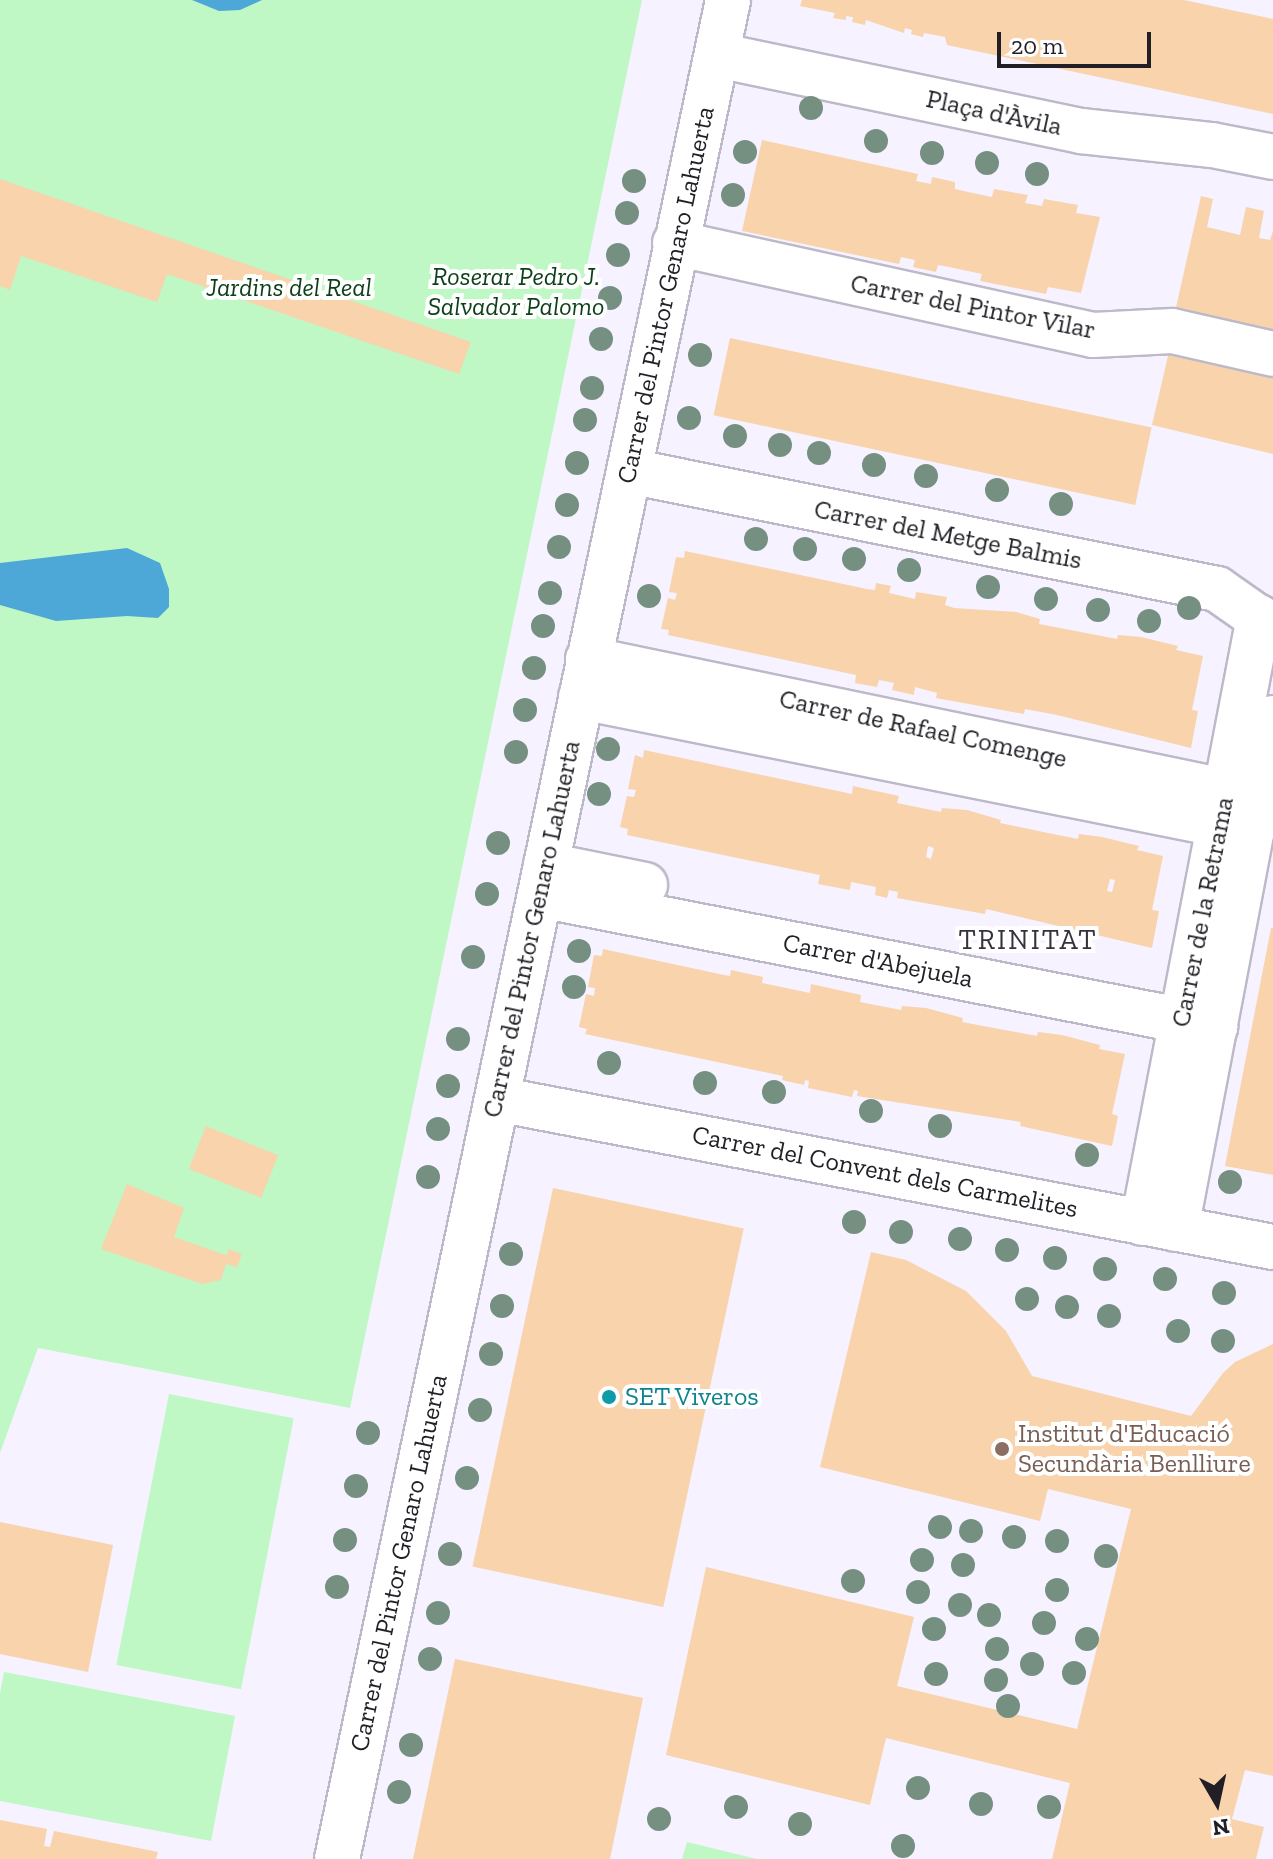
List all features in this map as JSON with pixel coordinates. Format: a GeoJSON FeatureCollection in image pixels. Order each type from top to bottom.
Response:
{"type":"FeatureCollection","features":[{"type":"Feature","properties":{"kind":"street","name":"Carrer del Pintor Genaro Lahuerta"},"geometry":{"type":"LineString","coordinates":[[337,1859],[728,0]]}},
{"type":"Feature","properties":{"kind":"street","name":"Plaça d'Àvila"},"geometry":{"type":"LineString","coordinates":[[717,55],[1081,131],[1212,145],[1273,157]]}},
{"type":"Feature","properties":{"kind":"street","name":"Carrer del Pintor Vilar"},"geometry":{"type":"LineString","coordinates":[[675,243],[1093,335],[1172,331],[1273,354]]}},
{"type":"Feature","properties":{"kind":"street","name":"Carrer del Metge Balmis"},"geometry":{"type":"LineString","coordinates":[[629,471],[1217,589],[1266,623]]}},
{"type":"Feature","properties":{"kind":"street","name":"Carrer de la Retrama"},"geometry":{"type":"LineString","coordinates":[[1159,1226],[1239,811],[1266,623]]}},
{"type":"Feature","properties":{"kind":"street","name":"Carrer de Rafael Comenge"},"geometry":{"type":"LineString","coordinates":[[585,678],[1239,811]]}},
{"type":"Feature","properties":{"kind":"street","name":"Carrer de la Retrama"},"geometry":{"type":"LineString","coordinates":[[1239,811],[1273,718]]}},
{"type":"Feature","properties":{"kind":"street","name":"Carrer d'Abejuela"},"geometry":{"type":"LineString","coordinates":[[543,880],[1201,1009]]}},
{"type":"Feature","properties":{"kind":"street","name":"Carrer del Convent dels Carmelites"},"geometry":{"type":"LineString","coordinates":[[497,1099],[1273,1247]]}},
{"type":"Feature","properties":{"kind":"green space","name":"Jardins del Real"},"geometry":{"type":"Polygon","coordinates":[[[0,0],[642,0],[350,1408],[38,1348],[0,1453],[0,0]]]}},
{"type":"Feature","properties":{"kind":"green space"},"geometry":{"type":"Polygon","coordinates":[[[169,1394],[294,1418],[241,1689],[116,1665],[169,1394]]]}},
{"type":"Feature","properties":{"kind":"green space"},"geometry":{"type":"Polygon","coordinates":[[[4,1672],[235,1716],[211,1841],[0,1801],[0,1693],[4,1672]]]}},
{"type":"Feature","properties":{"kind":"green space"},"geometry":{"type":"Polygon","coordinates":[[[687,1842],[757,1859],[682,1859],[687,1842]]]}},
{"type":"Feature","properties":{"kind":"water"},"geometry":{"type":"Polygon","coordinates":[[[192,0],[262,0],[240,10],[219,11],[192,0]]]}},
{"type":"Feature","properties":{"kind":"water"},"geometry":{"type":"Polygon","coordinates":[[[127,548],[160,563],[169,589],[169,607],[158,618],[127,616],[56,621],[0,605],[0,563],[127,548]]]}},
{"type":"Feature","properties":{"kind":"building"},"geometry":{"type":"Polygon","coordinates":[[[802,0],[1184,0],[1273,19],[1273,114],[947,45],[945,37],[924,33],[923,37],[911,34],[912,30],[905,28],[904,33],[866,20],[865,25],[852,22],[853,17],[846,16],[846,20],[833,18],[835,13],[800,6],[802,0]]]}},
{"type":"Feature","properties":{"kind":"building"},"geometry":{"type":"Polygon","coordinates":[[[762,140],[918,174],[916,181],[931,184],[932,177],[955,182],[955,189],[992,197],[994,189],[1028,195],[1025,203],[1042,206],[1044,199],[1078,205],[1076,213],[1100,217],[1081,293],[1048,287],[1046,294],[980,281],[982,274],[949,267],[938,265],[936,272],[913,267],[915,260],[901,257],[899,264],[742,231],[762,140]]]}},
{"type":"Feature","properties":{"kind":"building"},"geometry":{"type":"Polygon","coordinates":[[[0,179],[471,342],[459,374],[167,274],[157,302],[21,256],[10,290],[0,286],[0,179]]]}},
{"type":"Feature","properties":{"kind":"building"},"geometry":{"type":"Polygon","coordinates":[[[1201,196],[1213,199],[1207,227],[1240,235],[1246,207],[1264,211],[1259,238],[1270,240],[1273,231],[1273,331],[1175,312],[1201,196]]]}},
{"type":"Feature","properties":{"kind":"building"},"geometry":{"type":"Polygon","coordinates":[[[730,338],[1152,428],[1135,505],[714,415],[730,338]]]}},
{"type":"Feature","properties":{"kind":"building"},"geometry":{"type":"Polygon","coordinates":[[[1170,347],[1273,374],[1273,454],[1152,425],[1170,347]]]}},
{"type":"Feature","properties":{"kind":"building"},"geometry":{"type":"Polygon","coordinates":[[[685,551],[867,589],[875,590],[876,583],[891,586],[889,593],[915,599],[916,592],[947,597],[945,605],[954,608],[1016,612],[1040,619],[1039,624],[1117,639],[1118,635],[1141,637],[1178,646],[1176,650],[1203,656],[1192,710],[1198,711],[1191,748],[1057,715],[1025,709],[1024,714],[936,698],[937,693],[915,687],[914,695],[892,690],[894,683],[879,680],[877,687],[855,683],[856,675],[668,635],[669,630],[661,629],[668,598],[675,600],[677,593],[669,592],[676,557],[684,558],[685,551]]]}},
{"type":"Feature","properties":{"kind":"building"},"geometry":{"type":"Polygon","coordinates":[[[644,750],[852,794],[853,786],[899,796],[897,803],[941,812],[942,808],[967,810],[1001,820],[1000,823],[1078,839],[1079,834],[1139,846],[1137,850],[1163,856],[1152,910],[1159,911],[1152,948],[986,909],[985,914],[897,898],[898,892],[889,890],[887,898],[875,895],[876,887],[851,882],[850,890],[818,884],[820,875],[627,835],[628,829],[620,827],[627,796],[634,797],[636,790],[628,789],[635,755],[643,758],[644,750]],[[928,846],[926,857],[931,859],[934,848],[928,846]],[[1110,879],[1107,891],[1112,892],[1115,880],[1110,879]]]}},
{"type":"Feature","properties":{"kind":"building"},"geometry":{"type":"Polygon","coordinates":[[[1273,928],[1273,1175],[1225,1166],[1273,928]]]}},
{"type":"Feature","properties":{"kind":"building"},"geometry":{"type":"Polygon","coordinates":[[[603,949],[730,976],[731,970],[763,977],[762,983],[810,993],[811,984],[861,995],[860,1002],[901,1010],[902,1006],[926,1008],[963,1018],[962,1022],[1037,1036],[1038,1032],[1062,1035],[1100,1045],[1099,1049],[1125,1054],[1112,1114],[1118,1116],[1112,1146],[1020,1126],[1021,1122],[857,1096],[858,1091],[854,1090],[852,1097],[808,1088],[809,1081],[805,1080],[804,1085],[782,1080],[783,1076],[585,1034],[587,1029],[579,1027],[586,994],[594,996],[595,988],[588,987],[594,955],[602,956],[603,949]]]}},
{"type":"Feature","properties":{"kind":"building"},"geometry":{"type":"Polygon","coordinates":[[[206,1126],[278,1155],[261,1198],[189,1169],[206,1126]]]}},
{"type":"Feature","properties":{"kind":"building"},"geometry":{"type":"Polygon","coordinates":[[[127,1184],[184,1208],[174,1237],[226,1255],[229,1249],[242,1254],[237,1267],[226,1264],[221,1280],[202,1284],[101,1249],[127,1184]]]}},
{"type":"Feature","properties":{"kind":"building","name":"SET Viveros"},"geometry":{"type":"Polygon","coordinates":[[[553,1188],[744,1229],[663,1607],[473,1567],[553,1188]]]}},
{"type":"Feature","properties":{"kind":"building"},"geometry":{"type":"Polygon","coordinates":[[[871,1252],[906,1260],[966,1291],[1006,1331],[1032,1376],[1191,1416],[1235,1362],[1273,1344],[1273,1776],[1245,1770],[1232,1819],[1264,1827],[1256,1859],[1052,1859],[1070,1783],[886,1738],[870,1805],[666,1755],[706,1567],[914,1617],[897,1686],[1077,1729],[1131,1509],[1048,1489],[1040,1521],[820,1467],[871,1252]]]}},
{"type":"Feature","properties":{"kind":"building"},"geometry":{"type":"Polygon","coordinates":[[[0,1522],[113,1545],[88,1672],[0,1654],[0,1522]]]}},
{"type":"Feature","properties":{"kind":"building"},"geometry":{"type":"Polygon","coordinates":[[[455,1659],[643,1698],[610,1859],[413,1859],[455,1659]]]}},
{"type":"Feature","properties":{"kind":"building"},"geometry":{"type":"Polygon","coordinates":[[[0,1820],[47,1829],[44,1846],[50,1847],[54,1831],[158,1852],[156,1859],[0,1859],[0,1820]]]}},
{"type":"Feature","properties":{"kind":"place","name":"SET Viveros"},"geometry":{"type":"Point","coordinates":[609,1397]}},
{"type":"Feature","properties":{"kind":"place","name":"Institut d'Educació Secundària Benlliure"},"geometry":{"type":"Point","coordinates":[1002,1449]}},
{"type":"Feature","properties":{"kind":"district","name":"TRINITAT"},"geometry":{"type":"Point","coordinates":[1028,940]}},
{"type":"Feature","properties":{"kind":"park label","name":"Roserar Pedro J. Salvador Palomo"},"geometry":{"type":"Point","coordinates":[516,292]}}]}
